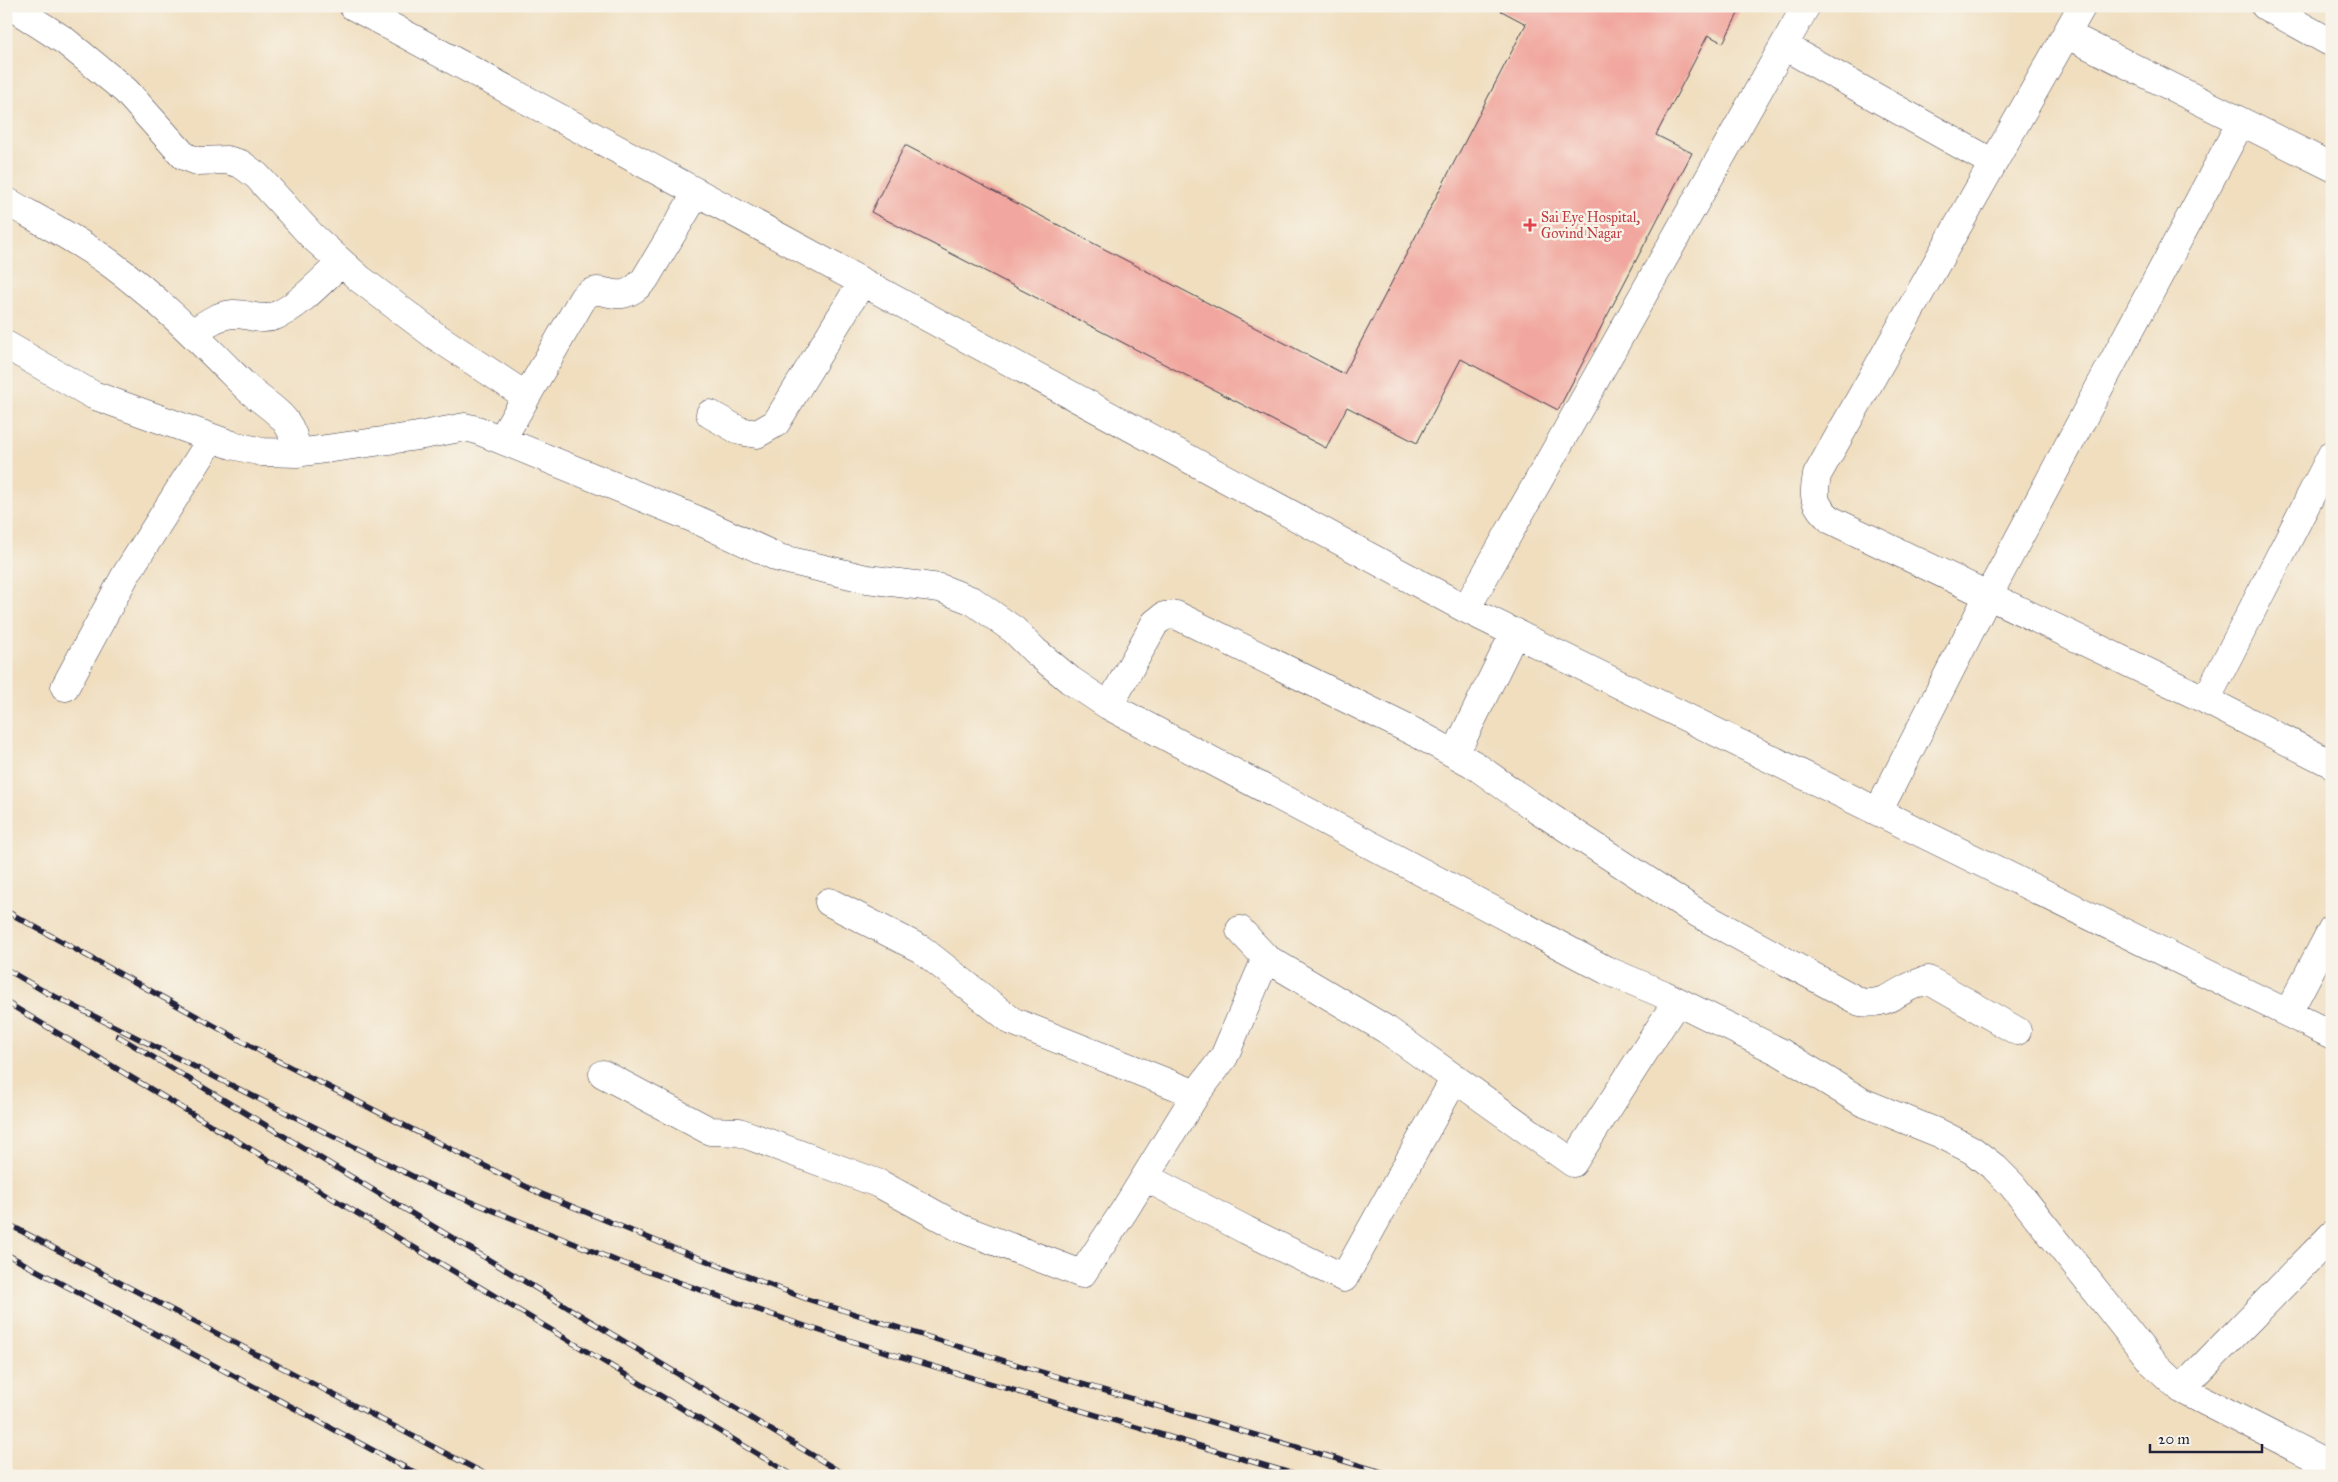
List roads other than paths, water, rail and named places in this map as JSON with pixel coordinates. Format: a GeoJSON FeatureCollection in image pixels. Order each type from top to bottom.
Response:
{"type":"FeatureCollection","features":[{"type":"Feature","properties":{"kind":"street"},"geometry":{"type":"LineString","coordinates":[[11,6],[65,41],[126,91],[150,117],[170,143],[184,156],[197,161],[227,160],[241,164],[257,176],[312,236],[341,263],[434,335],[526,396]]}},
{"type":"Feature","properties":{"kind":"street"},"geometry":{"type":"LineString","coordinates":[[353,6],[1466,609],[1879,810],[2332,1034]]}},
{"type":"Feature","properties":{"kind":"street"},"geometry":{"type":"LineString","coordinates":[[1466,609],[1806,6]]}},
{"type":"Feature","properties":{"kind":"street"},"geometry":{"type":"LineString","coordinates":[[2082,6],[1818,475],[1814,493],[1818,508],[1831,520],[2206,700],[2332,764]]}},
{"type":"Feature","properties":{"kind":"street"},"geometry":{"type":"LineString","coordinates":[[2265,6],[2328,41]]}},
{"type":"Feature","properties":{"kind":"street"},"geometry":{"type":"LineString","coordinates":[[2066,34],[2332,167]]}},
{"type":"Feature","properties":{"kind":"street"},"geometry":{"type":"LineString","coordinates":[[1784,46],[1993,163]]}},
{"type":"Feature","properties":{"kind":"street"},"geometry":{"type":"LineString","coordinates":[[1879,810],[1988,596],[2241,122]]}},
{"type":"Feature","properties":{"kind":"street"},"geometry":{"type":"LineString","coordinates":[[502,439],[583,298],[589,292],[601,290],[619,296],[628,294],[636,289],[645,279],[697,192]]}},
{"type":"Feature","properties":{"kind":"street"},"geometry":{"type":"LineString","coordinates":[[6,201],[110,263],[164,306],[246,387],[287,420],[295,435],[297,453]]}},
{"type":"Feature","properties":{"kind":"street"},"geometry":{"type":"LineString","coordinates":[[192,333],[220,316],[236,314],[263,319],[275,316],[288,309],[341,263]]}},
{"type":"Feature","properties":{"kind":"street"},"geometry":{"type":"LineString","coordinates":[[710,414],[740,431],[756,434],[776,423],[862,282]]}},
{"type":"Feature","properties":{"kind":"street"},"geometry":{"type":"LineString","coordinates":[[6,345],[93,395],[212,438],[262,452],[297,453],[418,436],[465,427],[502,439],[694,519],[779,558],[867,579],[940,588],[973,601],[1007,624],[1070,680],[1109,706],[1600,967],[1677,1001],[1780,1052],[1862,1102],[1941,1134],[1972,1150],[1995,1168],[2030,1206],[2152,1362],[2181,1389],[2332,1466]]}},
{"type":"Feature","properties":{"kind":"street"},"geometry":{"type":"LineString","coordinates":[[65,687],[125,576],[212,438]]}},
{"type":"Feature","properties":{"kind":"street"},"geometry":{"type":"LineString","coordinates":[[2206,700],[2332,454]]}},
{"type":"Feature","properties":{"kind":"street"},"geometry":{"type":"LineString","coordinates":[[1109,706],[1156,623],[1164,616],[1176,614],[1473,764],[1536,808],[1699,914],[1860,1002],[1873,1004],[1887,1000],[1918,982],[1928,980],[2018,1031]]}},
{"type":"Feature","properties":{"kind":"street"},"geometry":{"type":"LineString","coordinates":[[1455,754],[1515,632]]}},
{"type":"Feature","properties":{"kind":"street"},"geometry":{"type":"LineString","coordinates":[[830,902],[921,949],[1012,1021],[1196,1094]]}},
{"type":"Feature","properties":{"kind":"street"},"geometry":{"type":"LineString","coordinates":[[2288,1013],[2332,929]]}},
{"type":"Feature","properties":{"kind":"street"},"geometry":{"type":"LineString","coordinates":[[1240,930],[1266,958],[1387,1030],[1573,1163],[1677,1001]]}},
{"type":"Feature","properties":{"kind":"street"},"geometry":{"type":"LineString","coordinates":[[603,1074],[710,1131],[739,1132],[880,1184],[960,1228],[1082,1274],[1196,1094],[1224,1058],[1266,958]]}},
{"type":"Feature","properties":{"kind":"street"},"geometry":{"type":"LineString","coordinates":[[1145,1177],[1246,1230],[1344,1278],[1455,1078]]}},
{"type":"Feature","properties":{"kind":"street"},"geometry":{"type":"LineString","coordinates":[[2181,1389],[2332,1235]]}},
{"type":"Feature","properties":{"kind":"railway"},"geometry":{"type":"LineString","coordinates":[[6,911],[278,1061],[425,1136],[537,1192],[673,1248],[807,1299],[1021,1366],[1395,1476]]}},
{"type":"Feature","properties":{"kind":"railway"},"geometry":{"type":"LineString","coordinates":[[6,969],[47,993]]}},
{"type":"Feature","properties":{"kind":"railway"},"geometry":{"type":"LineString","coordinates":[[42,990],[428,1184],[617,1261],[892,1354],[1300,1476]]}},
{"type":"Feature","properties":{"kind":"railway"},"geometry":{"type":"LineString","coordinates":[[6,1002],[794,1476]]}},
{"type":"Feature","properties":{"kind":"railway"},"geometry":{"type":"LineString","coordinates":[[118,1036],[847,1476]]}},
{"type":"Feature","properties":{"kind":"railway"},"geometry":{"type":"LineString","coordinates":[[6,1223],[489,1476]]}},
{"type":"Feature","properties":{"kind":"railway"},"geometry":{"type":"LineString","coordinates":[[6,1254],[421,1476]]}},
{"type":"Feature","properties":{"kind":"place","name":"Sai Eye Hospital, Govind Nagar"},"geometry":{"type":"Point","coordinates":[1530,225]}}]}
